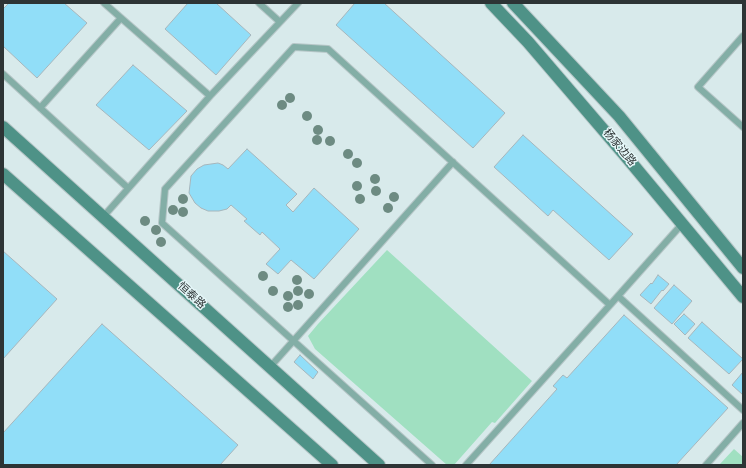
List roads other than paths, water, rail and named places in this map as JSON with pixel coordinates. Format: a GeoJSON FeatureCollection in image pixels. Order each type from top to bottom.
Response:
{"type":"FeatureCollection","features":[{"type":"Feature","properties":{"kind":"street","name":"杨家边路"},"geometry":{"type":"LineString","coordinates":[[491,3],[528,42],[743,297]]}},
{"type":"Feature","properties":{"kind":"street","name":"杨家边路"},"geometry":{"type":"LineString","coordinates":[[513,3],[619,116],[743,268]]}},
{"type":"Feature","properties":{"kind":"street","name":"恒泰路"},"geometry":{"type":"LineString","coordinates":[[3,127],[379,465]]}},
{"type":"Feature","properties":{"kind":"street"},"geometry":{"type":"LineString","coordinates":[[3,174],[332,465]]}},
{"type":"Feature","properties":{"kind":"lane"},"geometry":{"type":"LineString","coordinates":[[104,3],[210,96]]}},
{"type":"Feature","properties":{"kind":"lane"},"geometry":{"type":"LineString","coordinates":[[259,3],[280,22]]}},
{"type":"Feature","properties":{"kind":"lane"},"geometry":{"type":"LineString","coordinates":[[102,217],[210,96],[298,3]]}},
{"type":"Feature","properties":{"kind":"lane"},"geometry":{"type":"LineString","coordinates":[[40,108],[121,18]]}},
{"type":"Feature","properties":{"kind":"lane"},"geometry":{"type":"LineString","coordinates":[[743,36],[698,87],[743,127]]}},
{"type":"Feature","properties":{"kind":"lane"},"geometry":{"type":"LineString","coordinates":[[432,465],[162,223],[165,189],[294,47],[328,49],[610,305]]}},
{"type":"Feature","properties":{"kind":"lane"},"geometry":{"type":"LineString","coordinates":[[3,74],[128,188]]}},
{"type":"Feature","properties":{"kind":"lane"},"geometry":{"type":"LineString","coordinates":[[270,367],[453,162]]}},
{"type":"Feature","properties":{"kind":"lane"},"geometry":{"type":"LineString","coordinates":[[466,465],[682,224]]}},
{"type":"Feature","properties":{"kind":"lane"},"geometry":{"type":"LineString","coordinates":[[618,296],[743,410]]}},
{"type":"Feature","properties":{"kind":"lane"},"geometry":{"type":"LineString","coordinates":[[706,465],[743,423]]}}]}
